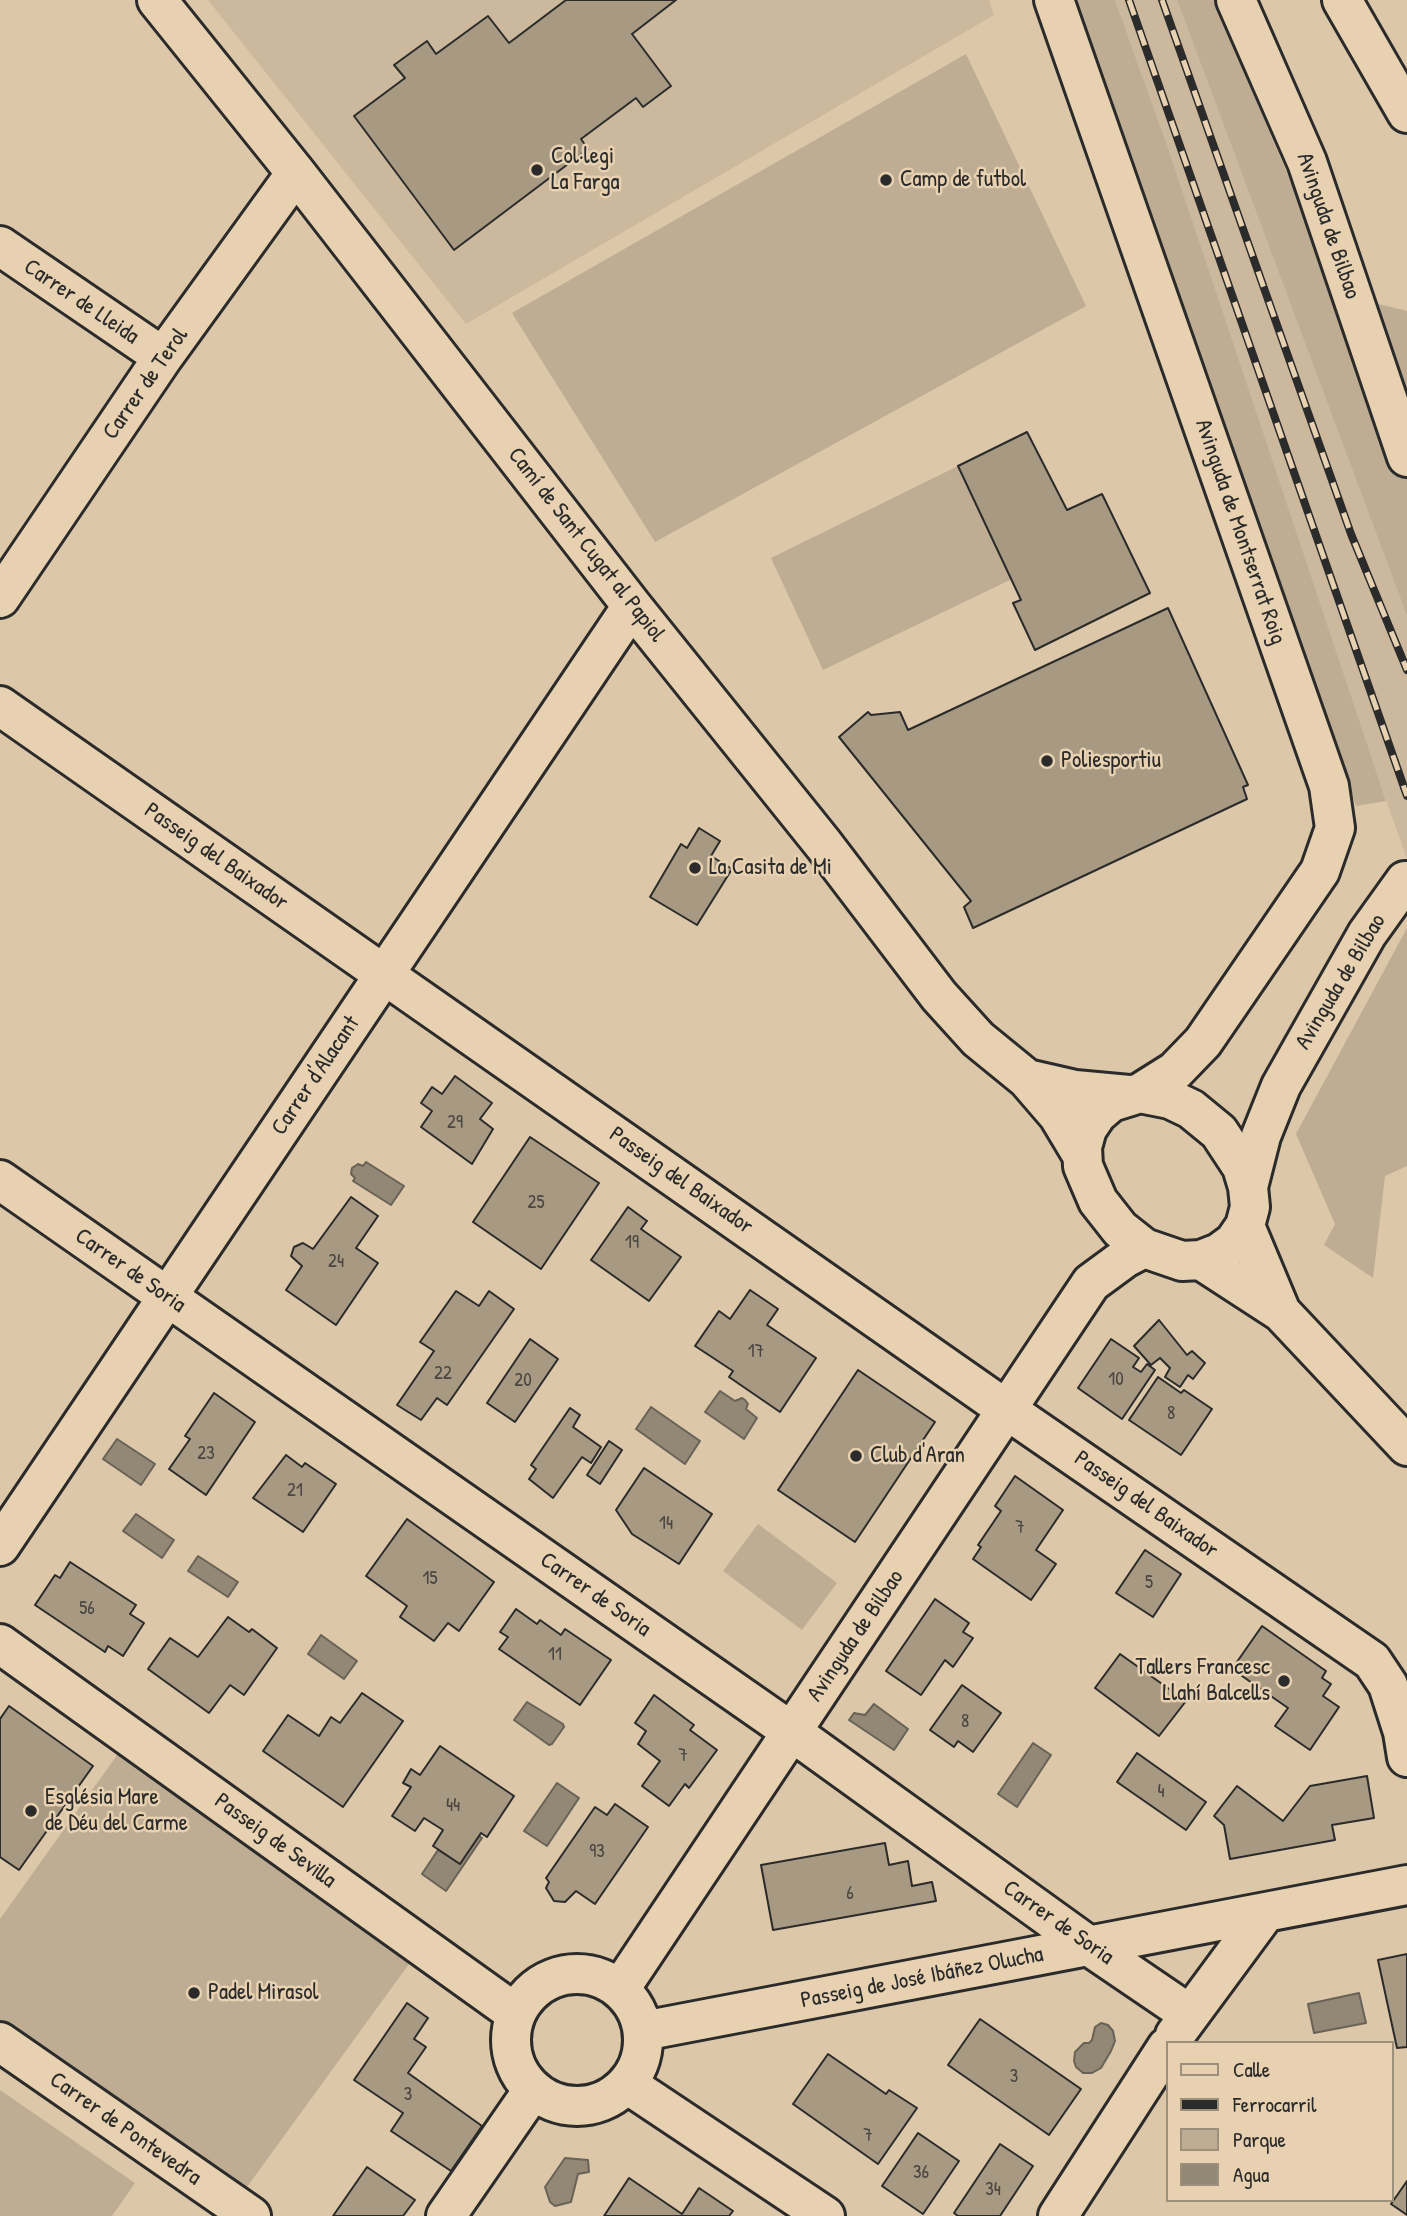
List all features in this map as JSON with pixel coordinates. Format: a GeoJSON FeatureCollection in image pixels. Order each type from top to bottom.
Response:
{"type":"FeatureCollection","features":[{"type":"Feature","properties":{"kind":"street","name":"Camí de Sant Cugat al Papiol"},"geometry":{"type":"LineString","coordinates":[[158,0],[296,173],[632,606],[824,845],[939,996],[978,1039],[1027,1079],[1058,1115],[1082,1155]]}},
{"type":"Feature","properties":{"kind":"street","name":"Avinguda de Montserrat Roig"},"geometry":{"type":"LineString","coordinates":[[1055,0],[1329,786],[1335,828],[1320,871],[1203,1042],[1175,1071],[1134,1094]]}},
{"type":"Feature","properties":{"kind":"street","name":"Avinguda de Bilbao"},"geometry":{"type":"LineString","coordinates":[[1236,0],[1307,162],[1407,457]]}},
{"type":"Feature","properties":{"kind":"street"},"geometry":{"type":"LineString","coordinates":[[1342,0],[1405,106]]}},
{"type":"Feature","properties":{"kind":"street","name":"Carrer de Terol"},"geometry":{"type":"LineString","coordinates":[[0,598],[163,357],[296,173]]}},
{"type":"Feature","properties":{"kind":"street","name":"Carrer de Lleida"},"geometry":{"type":"LineString","coordinates":[[0,246],[163,357]]}},
{"type":"Feature","properties":{"kind":"street","name":"Carrer d'Alacant"},"geometry":{"type":"LineString","coordinates":[[0,1546],[632,606]]}},
{"type":"Feature","properties":{"kind":"street","name":"Passeig del Baixador"},"geometry":{"type":"LineString","coordinates":[[0,706],[1007,1410],[1372,1661],[1388,1685],[1403,1732],[1407,1757]]}},
{"type":"Feature","properties":{"kind":"street","name":"Avinguda de Bilbao"},"geometry":{"type":"LineString","coordinates":[[1248,1187],[1261,1136],[1281,1086],[1367,934],[1405,881]]}},
{"type":"Feature","properties":{"kind":"street","name":"Avinguda de Montserrat Roig"},"geometry":{"type":"LineString","coordinates":[[1203,1042],[1196,1074],[1198,1094],[1214,1127]]}},
{"type":"Feature","properties":{"kind":"street","name":"Camí de Sant Cugat al Papiol"},"geometry":{"type":"LineString","coordinates":[[1027,1079],[1075,1090],[1134,1094]]}},
{"type":"Feature","properties":{"kind":"street","name":"Avinguda de Bilbao"},"geometry":{"type":"LineString","coordinates":[[1214,1127],[1255,1108],[1281,1086]]}},
{"type":"Feature","properties":{"kind":"street"},"geometry":{"type":"LineString","coordinates":[[1134,1094],[1170,1099],[1191,1109],[1214,1127],[1242,1167],[1250,1207],[1245,1226],[1227,1248],[1201,1260],[1182,1261],[1144,1248],[1120,1229],[1098,1201],[1083,1166],[1082,1155],[1087,1129],[1097,1114],[1111,1102],[1134,1094]]}},
{"type":"Feature","properties":{"kind":"street","name":"Carrer de Soria"},"geometry":{"type":"LineString","coordinates":[[0,1180],[792,1732],[1089,1946],[1175,2034]]}},
{"type":"Feature","properties":{"kind":"street","name":"Avinguda de Bilbao"},"geometry":{"type":"LineString","coordinates":[[620,1989],[1091,1283],[1103,1239],[1098,1201]]}},
{"type":"Feature","properties":{"kind":"street"},"geometry":{"type":"LineString","coordinates":[[1245,1226],[1281,1312]]}},
{"type":"Feature","properties":{"kind":"street","name":"Avinguda de Bilbao"},"geometry":{"type":"LineString","coordinates":[[1091,1283],[1125,1258],[1144,1248]]}},
{"type":"Feature","properties":{"kind":"street"},"geometry":{"type":"LineString","coordinates":[[1201,1260],[1281,1312],[1407,1446]]}},
{"type":"Feature","properties":{"kind":"street","name":"Passeig de Sevilla"},"geometry":{"type":"LineString","coordinates":[[0,1644],[515,2014]]}},
{"type":"Feature","properties":{"kind":"street","name":"Passeig de José Ibáñez Olucha"},"geometry":{"type":"LineString","coordinates":[[643,2031],[1407,1885]]}},
{"type":"Feature","properties":{"kind":"street"},"geometry":{"type":"LineString","coordinates":[[1175,2034],[1265,1913]]}},
{"type":"Feature","properties":{"kind":"street"},"geometry":{"type":"LineString","coordinates":[[583,1973],[620,1989],[631,2001],[643,2031],[637,2068],[627,2084],[611,2097],[592,2105],[571,2106],[551,2101],[533,2090],[520,2074],[512,2055],[510,2034],[515,2014],[526,1996],[542,1982],[561,1975],[583,1973]]}},
{"type":"Feature","properties":{"kind":"street","name":"Carrer de Pontevedra"},"geometry":{"type":"LineString","coordinates":[[0,2042],[251,2216]]}},
{"type":"Feature","properties":{"kind":"street"},"geometry":{"type":"LineString","coordinates":[[1058,2216],[1166,2048]]}},
{"type":"Feature","properties":{"kind":"street"},"geometry":{"type":"LineString","coordinates":[[627,2084],[825,2216]]}},
{"type":"Feature","properties":{"kind":"street"},"geometry":{"type":"LineString","coordinates":[[446,2216],[533,2090]]}},
{"type":"Feature","properties":{"kind":"shaded area","name":"Col·legi La Farga"},"geometry":{"type":"Polygon","coordinates":[[[208,0],[989,0],[994,15],[466,324],[208,0]]]}},
{"type":"Feature","properties":{"kind":"shaded area"},"geometry":{"type":"Polygon","coordinates":[[[1115,0],[1177,0],[1407,616],[1407,859],[1357,718],[1168,148],[1115,0]]]}},
{"type":"Feature","properties":{"kind":"green space"},"geometry":{"type":"Polygon","coordinates":[[[1075,0],[1115,0],[1168,148],[1386,801],[1356,806],[1075,0]]]}},
{"type":"Feature","properties":{"kind":"green space"},"geometry":{"type":"Polygon","coordinates":[[[1177,0],[1214,0],[1338,294],[1407,311],[1407,616],[1177,0]]]}},
{"type":"Feature","properties":{"kind":"green space","name":"Camp de futbol"},"geometry":{"type":"Polygon","coordinates":[[[966,54],[1086,306],[655,542],[512,313],[966,54]]]}},
{"type":"Feature","properties":{"kind":"green space"},"geometry":{"type":"Polygon","coordinates":[[[958,466],[1012,579],[823,670],[771,558],[958,466]]]}},
{"type":"Feature","properties":{"kind":"green space"},"geometry":{"type":"Polygon","coordinates":[[[1407,928],[1407,1166],[1385,1176],[1373,1278],[1324,1245],[1335,1224],[1296,1134],[1407,928]]]}},
{"type":"Feature","properties":{"kind":"green space"},"geometry":{"type":"Polygon","coordinates":[[[758,1524],[837,1583],[802,1630],[723,1571],[758,1524]]]}},
{"type":"Feature","properties":{"kind":"green space","name":"Padel Mirasol"},"geometry":{"type":"Polygon","coordinates":[[[130,1737],[422,1946],[239,2198],[0,2040],[0,1919],[130,1737]]]}},
{"type":"Feature","properties":{"kind":"green space"},"geometry":{"type":"Polygon","coordinates":[[[0,2090],[135,2183],[112,2216],[0,2216],[0,2090]]]}},
{"type":"Feature","properties":{"kind":"water"},"geometry":{"type":"Polygon","coordinates":[[[366,1162],[404,1186],[391,1205],[353,1181],[355,1178],[351,1174],[352,1168],[358,1164],[363,1166],[366,1162]]]}},
{"type":"Feature","properties":{"kind":"water"},"geometry":{"type":"Polygon","coordinates":[[[720,1391],[735,1401],[742,1398],[745,1400],[748,1404],[746,1409],[757,1418],[744,1439],[705,1412],[720,1391]]]}},
{"type":"Feature","properties":{"kind":"water"},"geometry":{"type":"Polygon","coordinates":[[[651,1407],[700,1441],[685,1464],[636,1429],[651,1407]]]}},
{"type":"Feature","properties":{"kind":"water"},"geometry":{"type":"Polygon","coordinates":[[[117,1439],[155,1464],[141,1485],[103,1459],[117,1439]]]}},
{"type":"Feature","properties":{"kind":"water"},"geometry":{"type":"Polygon","coordinates":[[[136,1514],[174,1540],[162,1558],[123,1531],[136,1514]]]}},
{"type":"Feature","properties":{"kind":"water"},"geometry":{"type":"Polygon","coordinates":[[[198,1556],[238,1582],[228,1597],[188,1571],[198,1556]]]}},
{"type":"Feature","properties":{"kind":"water"},"geometry":{"type":"Polygon","coordinates":[[[321,1635],[357,1661],[344,1679],[308,1654],[321,1635]]]}},
{"type":"Feature","properties":{"kind":"water"},"geometry":{"type":"Polygon","coordinates":[[[527,1702],[563,1724],[564,1727],[552,1744],[549,1745],[514,1720],[527,1702]]]}},
{"type":"Feature","properties":{"kind":"water"},"geometry":{"type":"Polygon","coordinates":[[[874,1704],[908,1729],[894,1750],[849,1720],[854,1713],[865,1715],[874,1704]]]}},
{"type":"Feature","properties":{"kind":"water"},"geometry":{"type":"Polygon","coordinates":[[[1033,1743],[1051,1755],[1017,1807],[998,1794],[1033,1743]]]}},
{"type":"Feature","properties":{"kind":"water"},"geometry":{"type":"Polygon","coordinates":[[[557,1783],[579,1798],[547,1846],[524,1831],[557,1783]]]}},
{"type":"Feature","properties":{"kind":"water"},"geometry":{"type":"Polygon","coordinates":[[[479,1836],[482,1838],[446,1891],[422,1874],[438,1850],[460,1864],[479,1836]]]}},
{"type":"Feature","properties":{"kind":"water"},"geometry":{"type":"Polygon","coordinates":[[[1359,1993],[1366,2023],[1314,2033],[1308,2004],[1359,1993]]]}},
{"type":"Feature","properties":{"kind":"water"},"geometry":{"type":"Polygon","coordinates":[[[1101,2023],[1108,2025],[1113,2031],[1115,2041],[1101,2068],[1092,2073],[1083,2073],[1076,2067],[1075,2052],[1084,2043],[1092,2040],[1095,2027],[1101,2023]]]}},
{"type":"Feature","properties":{"kind":"water"},"geometry":{"type":"Polygon","coordinates":[[[565,2158],[588,2160],[589,2172],[578,2174],[571,2202],[555,2206],[550,2202],[545,2187],[565,2158]]]}},
{"type":"Feature","properties":{"kind":"building"},"geometry":{"type":"Polygon","coordinates":[[[566,0],[676,0],[632,34],[671,86],[643,107],[636,98],[581,139],[588,149],[454,250],[354,116],[405,78],[394,65],[427,41],[436,54],[488,16],[509,43],[566,0]]]}},
{"type":"Feature","properties":{"kind":"building"},"geometry":{"type":"Polygon","coordinates":[[[1027,432],[1067,510],[1102,494],[1150,593],[1035,650],[1013,603],[1021,600],[958,466],[1027,432]]]}},
{"type":"Feature","properties":{"kind":"building","name":"Poliesportiu"},"geometry":{"type":"Polygon","coordinates":[[[1168,608],[1248,785],[1243,787],[1247,799],[973,928],[964,907],[971,901],[839,737],[868,712],[871,715],[900,712],[908,730],[1168,608]]]}},
{"type":"Feature","properties":{"kind":"building"},"geometry":{"type":"Polygon","coordinates":[[[699,828],[720,841],[711,856],[732,869],[697,925],[650,897],[681,844],[687,848],[699,828]]]}},
{"type":"Feature","properties":{"kind":"building"},"geometry":{"type":"Polygon","coordinates":[[[455,1076],[492,1103],[480,1119],[493,1129],[472,1164],[421,1127],[432,1111],[421,1103],[432,1087],[442,1094],[455,1076]]]}},
{"type":"Feature","properties":{"kind":"building"},"geometry":{"type":"Polygon","coordinates":[[[530,1137],[599,1183],[541,1269],[473,1222],[530,1137]]]}},
{"type":"Feature","properties":{"kind":"building"},"geometry":{"type":"Polygon","coordinates":[[[351,1197],[378,1216],[356,1248],[378,1263],[336,1325],[286,1290],[302,1266],[291,1256],[294,1247],[303,1243],[313,1249],[351,1197]]]}},
{"type":"Feature","properties":{"kind":"building"},"geometry":{"type":"Polygon","coordinates":[[[628,1207],[647,1221],[641,1229],[681,1257],[649,1301],[591,1260],[628,1207]]]}},
{"type":"Feature","properties":{"kind":"building"},"geometry":{"type":"Polygon","coordinates":[[[750,1290],[778,1309],[767,1325],[816,1358],[780,1412],[729,1377],[733,1371],[695,1346],[719,1311],[730,1319],[750,1290]]]}},
{"type":"Feature","properties":{"kind":"building"},"geometry":{"type":"Polygon","coordinates":[[[456,1291],[479,1306],[489,1291],[514,1309],[447,1405],[437,1398],[421,1420],[397,1405],[434,1351],[420,1342],[456,1291]]]}},
{"type":"Feature","properties":{"kind":"building"},"geometry":{"type":"Polygon","coordinates":[[[1159,1320],[1187,1355],[1192,1351],[1205,1363],[1193,1379],[1188,1375],[1180,1387],[1165,1377],[1170,1368],[1160,1358],[1151,1365],[1134,1346],[1159,1320]]]}},
{"type":"Feature","properties":{"kind":"building"},"geometry":{"type":"Polygon","coordinates":[[[530,1339],[558,1359],[515,1422],[487,1403],[530,1339]]]}},
{"type":"Feature","properties":{"kind":"building"},"geometry":{"type":"Polygon","coordinates":[[[1111,1339],[1139,1358],[1133,1367],[1141,1372],[1147,1364],[1155,1370],[1122,1419],[1078,1388],[1111,1339]]]}},
{"type":"Feature","properties":{"kind":"building","name":"Club d'Aran"},"geometry":{"type":"Polygon","coordinates":[[[858,1370],[935,1422],[855,1542],[778,1490],[858,1370]]]}},
{"type":"Feature","properties":{"kind":"building"},"geometry":{"type":"Polygon","coordinates":[[[1158,1377],[1212,1409],[1181,1455],[1129,1420],[1158,1377]]]}},
{"type":"Feature","properties":{"kind":"building"},"geometry":{"type":"Polygon","coordinates":[[[214,1393],[255,1422],[206,1495],[169,1469],[190,1439],[185,1436],[214,1393]]]}},
{"type":"Feature","properties":{"kind":"building"},"geometry":{"type":"Polygon","coordinates":[[[570,1408],[580,1415],[573,1427],[601,1447],[591,1463],[582,1457],[553,1498],[529,1479],[536,1469],[531,1465],[570,1408]]]}},
{"type":"Feature","properties":{"kind":"building"},"geometry":{"type":"Polygon","coordinates":[[[609,1441],[622,1450],[600,1484],[587,1475],[609,1441]]]}},
{"type":"Feature","properties":{"kind":"building"},"geometry":{"type":"Polygon","coordinates":[[[286,1455],[302,1467],[305,1463],[336,1484],[303,1532],[253,1498],[286,1455]]]}},
{"type":"Feature","properties":{"kind":"building"},"geometry":{"type":"Polygon","coordinates":[[[644,1468],[712,1514],[679,1564],[632,1534],[616,1510],[644,1468]]]}},
{"type":"Feature","properties":{"kind":"building"},"geometry":{"type":"Polygon","coordinates":[[[1015,1476],[1063,1510],[1036,1550],[1056,1564],[1031,1600],[973,1559],[981,1547],[978,1545],[1001,1511],[995,1506],[1015,1476]]]}},
{"type":"Feature","properties":{"kind":"building"},"geometry":{"type":"Polygon","coordinates":[[[407,1519],[494,1582],[459,1631],[448,1623],[434,1641],[400,1617],[407,1606],[366,1576],[407,1519]]]}},
{"type":"Feature","properties":{"kind":"building"},"geometry":{"type":"Polygon","coordinates":[[[1145,1550],[1181,1574],[1153,1617],[1116,1593],[1145,1550]]]}},
{"type":"Feature","properties":{"kind":"building"},"geometry":{"type":"Polygon","coordinates":[[[70,1562],[136,1605],[130,1614],[144,1623],[123,1656],[108,1646],[105,1652],[35,1605],[55,1575],[60,1578],[70,1562]]]}},
{"type":"Feature","properties":{"kind":"building"},"geometry":{"type":"Polygon","coordinates":[[[935,1599],[969,1623],[963,1632],[973,1638],[953,1667],[945,1660],[921,1695],[886,1671],[935,1599]]]}},
{"type":"Feature","properties":{"kind":"building"},"geometry":{"type":"Polygon","coordinates":[[[516,1609],[537,1624],[540,1620],[561,1635],[565,1629],[611,1660],[580,1705],[499,1649],[508,1637],[500,1632],[516,1609]]]}},
{"type":"Feature","properties":{"kind":"building"},"geometry":{"type":"Polygon","coordinates":[[[228,1617],[249,1632],[252,1629],[277,1648],[244,1695],[230,1685],[209,1713],[148,1669],[170,1638],[198,1657],[228,1617]]]}},
{"type":"Feature","properties":{"kind":"building"},"geometry":{"type":"Polygon","coordinates":[[[1262,1626],[1326,1671],[1322,1678],[1331,1684],[1323,1696],[1339,1707],[1310,1750],[1275,1726],[1288,1708],[1232,1669],[1262,1626]]]}},
{"type":"Feature","properties":{"kind":"building"},"geometry":{"type":"Polygon","coordinates":[[[1120,1654],[1186,1701],[1159,1736],[1095,1688],[1120,1654]]]}},
{"type":"Feature","properties":{"kind":"building"},"geometry":{"type":"Polygon","coordinates":[[[962,1685],[1001,1713],[973,1752],[958,1741],[954,1747],[930,1730],[962,1685]]]}},
{"type":"Feature","properties":{"kind":"building"},"geometry":{"type":"Polygon","coordinates":[[[362,1693],[403,1721],[343,1807],[263,1751],[288,1715],[319,1736],[331,1717],[340,1723],[362,1693]]]}},
{"type":"Feature","properties":{"kind":"building"},"geometry":{"type":"Polygon","coordinates":[[[654,1695],[694,1725],[690,1730],[717,1750],[689,1788],[685,1784],[669,1806],[642,1786],[660,1761],[638,1744],[646,1731],[635,1723],[654,1695]]]}},
{"type":"Feature","properties":{"kind":"building","name":"Església Mare de Déu del Carme"},"geometry":{"type":"Polygon","coordinates":[[[9,1706],[93,1766],[19,1870],[0,1857],[0,1719],[9,1706]]]}},
{"type":"Feature","properties":{"kind":"building"},"geometry":{"type":"Polygon","coordinates":[[[440,1746],[514,1796],[487,1837],[481,1833],[460,1864],[433,1846],[443,1830],[424,1818],[415,1831],[392,1816],[411,1787],[403,1783],[411,1769],[420,1775],[440,1746]]]}},
{"type":"Feature","properties":{"kind":"building"},"geometry":{"type":"Polygon","coordinates":[[[1137,1753],[1206,1802],[1186,1830],[1117,1782],[1137,1753]]]}},
{"type":"Feature","properties":{"kind":"building"},"geometry":{"type":"Polygon","coordinates":[[[1367,1776],[1374,1818],[1332,1825],[1335,1840],[1230,1859],[1224,1825],[1214,1816],[1237,1786],[1283,1821],[1310,1786],[1367,1776]]]}},
{"type":"Feature","properties":{"kind":"building"},"geometry":{"type":"Polygon","coordinates":[[[615,1804],[648,1827],[595,1904],[576,1891],[565,1902],[554,1901],[546,1888],[549,1882],[546,1878],[595,1807],[607,1815],[615,1804]]]}},
{"type":"Feature","properties":{"kind":"building"},"geometry":{"type":"Polygon","coordinates":[[[885,1843],[889,1865],[908,1861],[912,1886],[932,1882],[936,1901],[773,1930],[761,1865],[885,1843]]]}},
{"type":"Feature","properties":{"kind":"building"},"geometry":{"type":"Polygon","coordinates":[[[1407,1954],[1407,2047],[1397,2048],[1378,1960],[1407,1954]]]}},
{"type":"Feature","properties":{"kind":"building"},"geometry":{"type":"Polygon","coordinates":[[[407,2003],[428,2018],[414,2039],[426,2047],[408,2073],[482,2126],[451,2171],[391,2131],[403,2113],[354,2080],[407,2003]]]}},
{"type":"Feature","properties":{"kind":"building"},"geometry":{"type":"Polygon","coordinates":[[[980,2019],[1081,2089],[1049,2135],[948,2065],[980,2019]]]}},
{"type":"Feature","properties":{"kind":"building"},"geometry":{"type":"Polygon","coordinates":[[[828,2054],[886,2094],[889,2090],[917,2108],[878,2164],[793,2104],[828,2054]]]}},
{"type":"Feature","properties":{"kind":"building"},"geometry":{"type":"Polygon","coordinates":[[[918,2133],[959,2161],[923,2214],[882,2186],[918,2133]]]}},
{"type":"Feature","properties":{"kind":"building"},"geometry":{"type":"Polygon","coordinates":[[[1000,2144],[1033,2166],[1000,2216],[958,2216],[954,2213],[1000,2144]]]}},
{"type":"Feature","properties":{"kind":"building"},"geometry":{"type":"Polygon","coordinates":[[[367,2167],[415,2200],[403,2216],[333,2216],[367,2167]]]}},
{"type":"Feature","properties":{"kind":"building"},"geometry":{"type":"Polygon","coordinates":[[[629,2178],[682,2214],[699,2188],[733,2211],[729,2216],[604,2216],[629,2178]]]}},
{"type":"Feature","properties":{"kind":"building"},"geometry":{"type":"Polygon","coordinates":[[[1407,2181],[1407,2215],[1391,2204],[1407,2181]]]}},
{"type":"Feature","properties":{"kind":"railway"},"geometry":{"type":"LineString","coordinates":[[1129,0],[1407,796]]}},
{"type":"Feature","properties":{"kind":"railway"},"geometry":{"type":"LineString","coordinates":[[1162,0],[1351,534],[1407,670]]}},
{"type":"Feature","properties":{"kind":"place","name":"Col·legi La Farga"},"geometry":{"type":"Point","coordinates":[537,170]}},
{"type":"Feature","properties":{"kind":"place","name":"Camp de futbol"},"geometry":{"type":"Point","coordinates":[886,180]}},
{"type":"Feature","properties":{"kind":"place","name":"Poliesportiu"},"geometry":{"type":"Point","coordinates":[1047,761]}},
{"type":"Feature","properties":{"kind":"place","name":"La Casita de Mi"},"geometry":{"type":"Point","coordinates":[695,868]}},
{"type":"Feature","properties":{"kind":"place","name":"Club d'Aran"},"geometry":{"type":"Point","coordinates":[856,1456]}},
{"type":"Feature","properties":{"kind":"place","name":"Tallers Francesc Llahí Balcells"},"geometry":{"type":"Point","coordinates":[1284,1681]}},
{"type":"Feature","properties":{"kind":"place","name":"Església Mare de Déu del Carme"},"geometry":{"type":"Point","coordinates":[31,1811]}},
{"type":"Feature","properties":{"kind":"place","name":"Padel Mirasol"},"geometry":{"type":"Point","coordinates":[194,1993]}}]}
